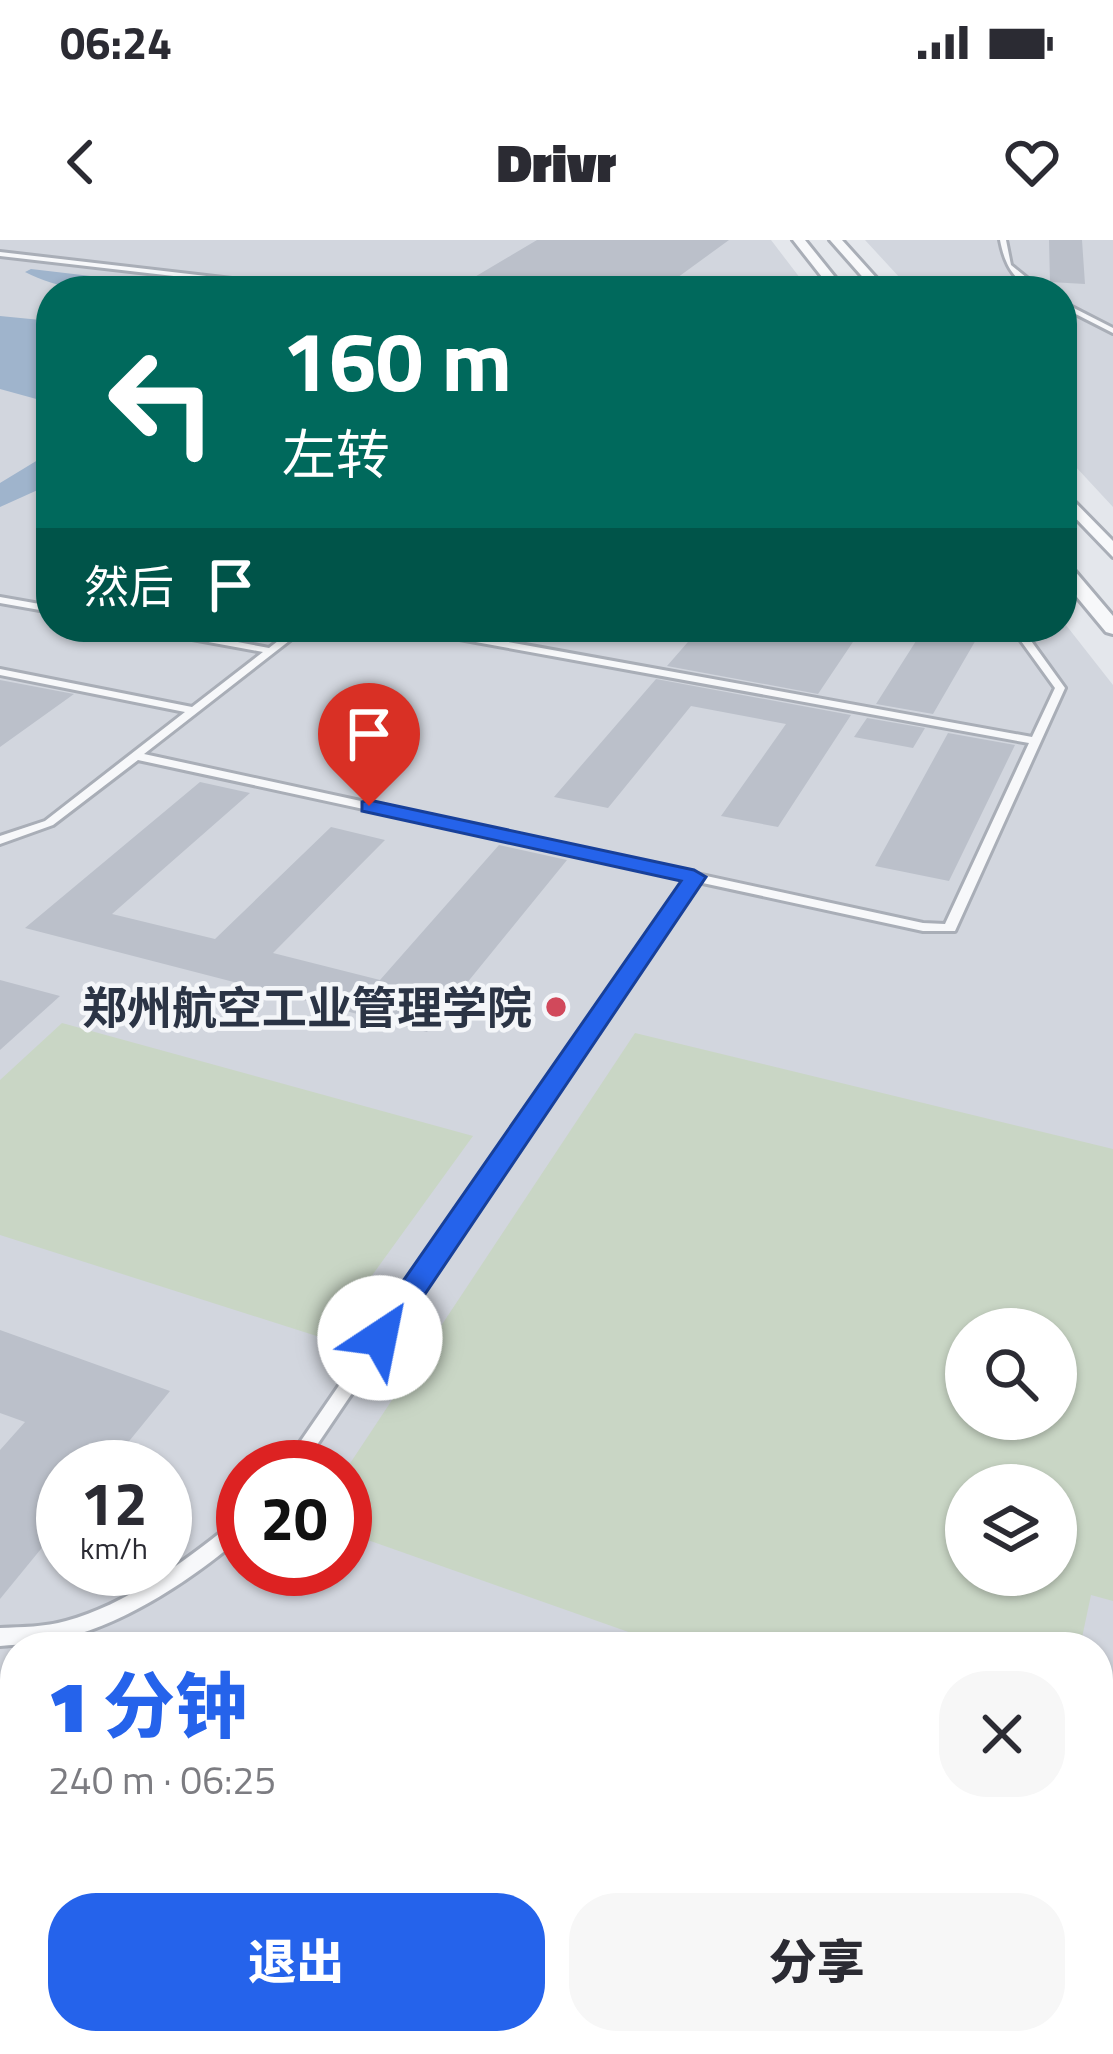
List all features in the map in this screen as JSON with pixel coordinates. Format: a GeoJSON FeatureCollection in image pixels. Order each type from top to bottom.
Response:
{"type":"FeatureCollection","features":[{"type":"Feature","properties":{"kind":"street"},"geometry":{"type":"LineString","coordinates":[[799,240],[828,276]]}},
{"type":"Feature","properties":{"kind":"street"},"geometry":{"type":"LineString","coordinates":[[836,240],[868,276]]}},
{"type":"Feature","properties":{"kind":"street"},"geometry":{"type":"LineString","coordinates":[[1077,511],[1113,552]]}},
{"type":"Feature","properties":{"kind":"street"},"geometry":{"type":"LineString","coordinates":[[1077,585],[1113,628]]}},
{"type":"Feature","properties":{"kind":"lane"},"geometry":{"type":"LineString","coordinates":[[1003,240],[1008,266],[1021,276]]}},
{"type":"Feature","properties":{"kind":"lane"},"geometry":{"type":"LineString","coordinates":[[0,254],[190,276]]}},
{"type":"Feature","properties":{"kind":"lane"},"geometry":{"type":"LineString","coordinates":[[1077,312],[1113,331]]}},
{"type":"Feature","properties":{"kind":"lane"},"geometry":{"type":"LineString","coordinates":[[0,600],[36,607]]}},
{"type":"Feature","properties":{"kind":"lane"},"geometry":{"type":"LineString","coordinates":[[220,642],[271,652]]}},
{"type":"Feature","properties":{"kind":"lane"},"geometry":{"type":"LineString","coordinates":[[0,840],[49,823],[283,642]]}},
{"type":"Feature","properties":{"kind":"lane"},"geometry":{"type":"LineString","coordinates":[[492,642],[1036,741]]}},
{"type":"Feature","properties":{"kind":"lane"},"geometry":{"type":"LineString","coordinates":[[136,756],[923,927],[950,928],[1060,688],[1027,642]]}},
{"type":"Feature","properties":{"kind":"lane"},"geometry":{"type":"LineString","coordinates":[[0,672],[194,711]]}},
{"type":"Feature","properties":{"kind":"lane"},"geometry":{"type":"LineString","coordinates":[[310,1440],[694,877]]}},
{"type":"Feature","properties":{"kind":"lane"},"geometry":{"type":"LineString","coordinates":[[48,1632],[67,1630],[155,1587],[216,1549]]}},
{"type":"Feature","properties":{"kind":"shaded area","name":"郑州航空工业管理学院"},"geometry":{"type":"Polygon","coordinates":[[[0,240],[771,240],[799,276],[36,276],[36,642],[1077,639],[1113,685],[1113,1632],[0,1632],[0,240]]]}},
{"type":"Feature","properties":{"kind":"shaded area"},"geometry":{"type":"Polygon","coordinates":[[[865,240],[1113,240],[1113,507],[1077,468],[1077,276],[898,276],[865,240]]]}},
{"type":"Feature","properties":{"kind":"green space"},"geometry":{"type":"Polygon","coordinates":[[[62,1023],[473,1136],[326,1339],[0,1235],[0,1080],[62,1023]]]}},
{"type":"Feature","properties":{"kind":"green space"},"geometry":{"type":"Polygon","coordinates":[[[635,1033],[1113,1149],[1113,1601],[1091,1595],[1083,1632],[628,1632],[372,1542],[372,1440],[366,1440],[635,1033]]]}},
{"type":"Feature","properties":{"kind":"water"},"geometry":{"type":"Polygon","coordinates":[[[31,269],[90,276],[36,276],[25,272],[31,269]]]}},
{"type":"Feature","properties":{"kind":"water"},"geometry":{"type":"Polygon","coordinates":[[[0,316],[36,320],[36,399],[0,389],[0,316]]]}},
{"type":"Feature","properties":{"kind":"water"},"geometry":{"type":"Polygon","coordinates":[[[36,461],[36,491],[0,507],[0,483],[36,461]]]}},
{"type":"Feature","properties":{"kind":"building"},"geometry":{"type":"Polygon","coordinates":[[[537,240],[729,240],[680,276],[476,276],[537,240]]]}},
{"type":"Feature","properties":{"kind":"building"},"geometry":{"type":"Polygon","coordinates":[[[1049,240],[1082,240],[1085,284],[1077,284],[1077,276],[1050,276],[1049,240]]]}},
{"type":"Feature","properties":{"kind":"building"},"geometry":{"type":"Polygon","coordinates":[[[688,642],[853,642],[818,694],[667,666],[688,642]]]}},
{"type":"Feature","properties":{"kind":"building"},"geometry":{"type":"Polygon","coordinates":[[[915,642],[975,642],[933,714],[876,704],[915,642]]]}},
{"type":"Feature","properties":{"kind":"building"},"geometry":{"type":"Polygon","coordinates":[[[656,679],[851,715],[778,827],[721,816],[786,724],[691,706],[608,808],[554,797],[656,679]]]}},
{"type":"Feature","properties":{"kind":"building"},"geometry":{"type":"Polygon","coordinates":[[[0,680],[74,694],[0,747],[0,680]]]}},
{"type":"Feature","properties":{"kind":"building"},"geometry":{"type":"Polygon","coordinates":[[[867,718],[925,728],[913,748],[854,737],[867,718]]]}},
{"type":"Feature","properties":{"kind":"building"},"geometry":{"type":"Polygon","coordinates":[[[948,733],[1015,745],[949,881],[875,866],[948,733]]]}},
{"type":"Feature","properties":{"kind":"building"},"geometry":{"type":"Polygon","coordinates":[[[200,782],[250,793],[112,914],[215,939],[331,827],[385,840],[273,953],[380,980],[499,845],[567,860],[427,1032],[25,928],[200,782]]]}},
{"type":"Feature","properties":{"kind":"building"},"geometry":{"type":"Polygon","coordinates":[[[0,980],[60,996],[0,1050],[0,980]]]}},
{"type":"Feature","properties":{"kind":"building"},"geometry":{"type":"Polygon","coordinates":[[[0,1330],[170,1391],[130,1440],[36,1440],[36,1555],[0,1599],[0,1450],[25,1422],[0,1413],[0,1330]]]}},
{"type":"Feature","properties":{"kind":"place","name":"郑州航空工业管理学院"},"geometry":{"type":"Point","coordinates":[556,1007]}},
{"type":"Feature","properties":{"kind":"route"},"geometry":{"type":"LineString","coordinates":[[369,806],[694,877],[380,1338]]}}]}
